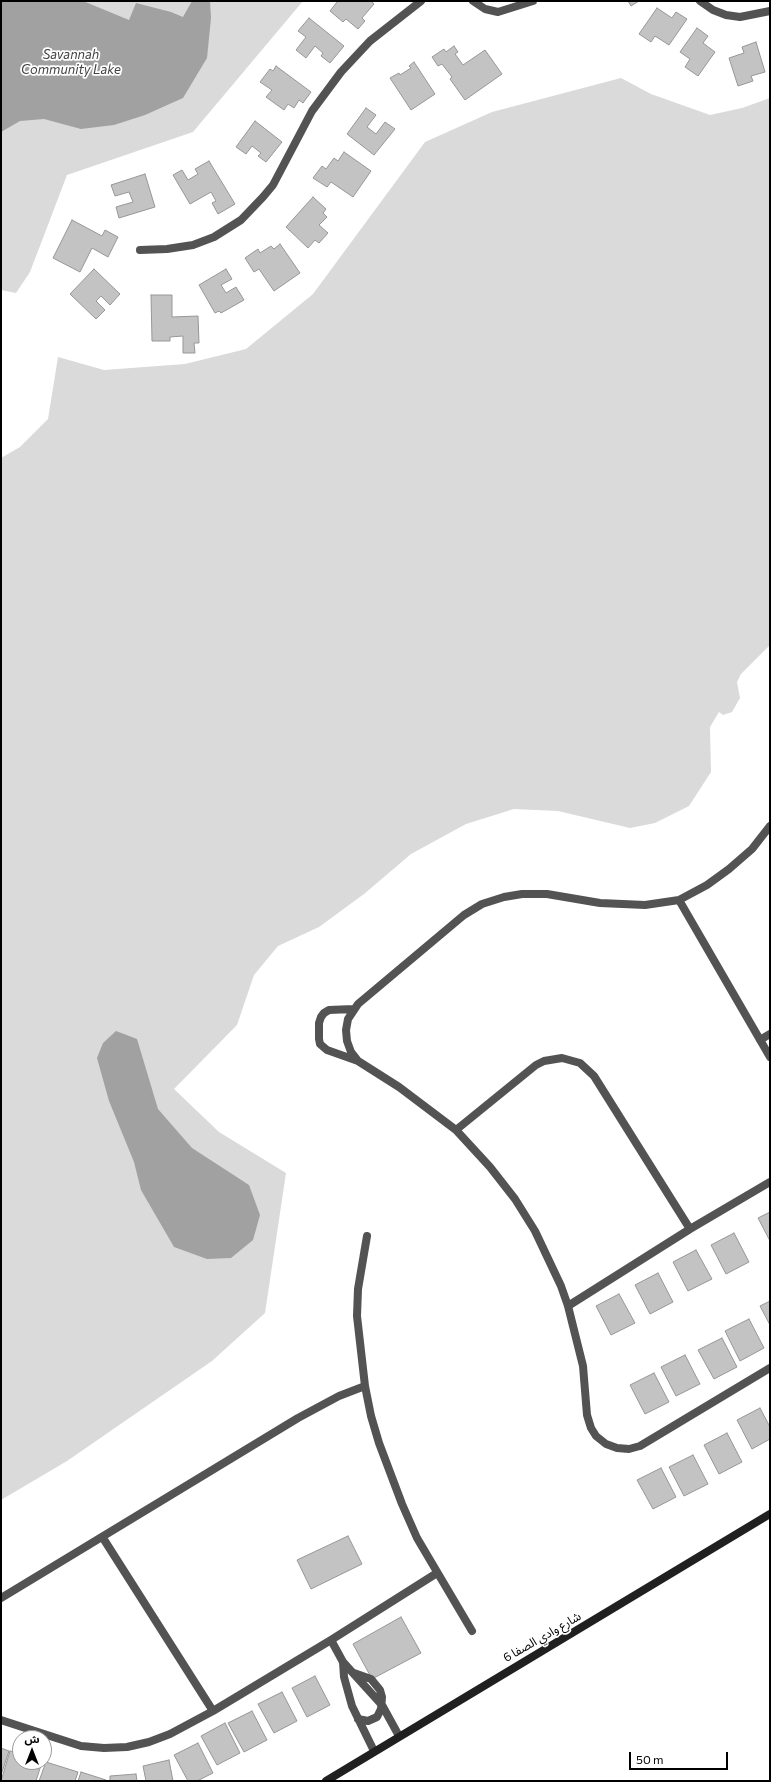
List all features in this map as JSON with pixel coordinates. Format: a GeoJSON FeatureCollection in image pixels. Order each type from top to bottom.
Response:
{"type":"FeatureCollection","features":[{"type":"Feature","properties":{"kind":"main road","name":"شارع وادي الصفا 6"},"geometry":{"type":"LineString","coordinates":[[326,1781],[770,1514]]}},
{"type":"Feature","properties":{"kind":"street"},"geometry":{"type":"LineString","coordinates":[[140,250],[167,250],[204,242],[228,229],[253,209],[273,185],[312,111],[340,72],[370,41],[421,1]]}},
{"type":"Feature","properties":{"kind":"street"},"geometry":{"type":"LineString","coordinates":[[472,1],[485,9],[498,12],[533,1]]}},
{"type":"Feature","properties":{"kind":"street"},"geometry":{"type":"LineString","coordinates":[[700,1],[713,10],[726,15],[740,16],[770,11]]}},
{"type":"Feature","properties":{"kind":"street"},"geometry":{"type":"LineString","coordinates":[[358,1060],[349,1046],[346,1030],[348,1019],[353,1009],[464,915],[482,904],[504,897],[522,894],[547,894],[600,902],[645,905],[679,900],[729,870],[752,849],[770,826]]}},
{"type":"Feature","properties":{"kind":"street"},"geometry":{"type":"LineString","coordinates":[[679,900],[770,1057]]}},
{"type":"Feature","properties":{"kind":"street"},"geometry":{"type":"LineString","coordinates":[[353,1009],[335,1009],[324,1013],[319,1023],[320,1044],[327,1050],[358,1060],[399,1087],[456,1130],[490,1167],[515,1199],[535,1231],[568,1306],[583,1366],[587,1415],[591,1428],[596,1436],[606,1444],[617,1448],[629,1449],[640,1446],[770,1368]]}},
{"type":"Feature","properties":{"kind":"street"},"geometry":{"type":"LineString","coordinates":[[760,1040],[770,1034]]}},
{"type":"Feature","properties":{"kind":"street"},"geometry":{"type":"LineString","coordinates":[[456,1130],[536,1065],[544,1061],[562,1058],[580,1063],[594,1076],[690,1229]]}},
{"type":"Feature","properties":{"kind":"street"},"geometry":{"type":"LineString","coordinates":[[568,1306],[690,1229],[770,1182]]}},
{"type":"Feature","properties":{"kind":"street"},"geometry":{"type":"LineString","coordinates":[[367,1236],[358,1289],[357,1316],[365,1386],[379,1443],[402,1504],[417,1538],[472,1631]]}},
{"type":"Feature","properties":{"kind":"street"},"geometry":{"type":"LineString","coordinates":[[1,1598],[103,1538],[298,1418],[339,1396],[365,1386]]}},
{"type":"Feature","properties":{"kind":"street"},"geometry":{"type":"LineString","coordinates":[[103,1538],[213,1711]]}},
{"type":"Feature","properties":{"kind":"street"},"geometry":{"type":"LineString","coordinates":[[1,1720],[64,1741],[104,1748],[127,1747],[149,1742],[170,1734],[213,1711],[438,1573]]}},
{"type":"Feature","properties":{"kind":"street"},"geometry":{"type":"LineString","coordinates":[[331,1640],[342,1662],[344,1677],[358,1719],[374,1751]]}},
{"type":"Feature","properties":{"kind":"street"},"geometry":{"type":"LineString","coordinates":[[342,1662],[353,1672],[382,1705],[399,1736]]}},
{"type":"Feature","properties":{"kind":"street"},"geometry":{"type":"LineString","coordinates":[[344,1677],[353,1672]]}},
{"type":"Feature","properties":{"kind":"street"},"geometry":{"type":"LineString","coordinates":[[358,1719],[363,1721],[373,1720],[380,1714],[382,1705]]}},
{"type":"Feature","properties":{"kind":"shaded area"},"geometry":{"type":"Polygon","coordinates":[[[1,1],[303,1],[193,132],[67,175],[30,272],[16,293],[1,290],[1,1]]]}},
{"type":"Feature","properties":{"kind":"shaded area"},"geometry":{"type":"Polygon","coordinates":[[[621,78],[651,94],[710,115],[742,108],[770,98],[770,645],[741,674],[737,682],[740,698],[732,712],[723,715],[719,712],[710,727],[711,772],[689,806],[655,823],[630,828],[558,811],[514,809],[466,824],[411,854],[364,894],[319,927],[278,946],[254,975],[237,1025],[174,1089],[219,1132],[286,1173],[265,1313],[212,1361],[67,1461],[1,1500],[1,458],[20,447],[48,419],[58,357],[104,370],[185,364],[246,349],[313,294],[425,142],[492,112],[621,78]]]}},
{"type":"Feature","properties":{"kind":"water","name":"Savannah Community Lake"},"geometry":{"type":"Polygon","coordinates":[[[1,1],[83,1],[129,20],[136,3],[171,12],[183,17],[192,1],[210,1],[211,18],[207,58],[183,98],[145,115],[114,125],[81,129],[44,119],[20,121],[1,132],[1,1]]]}},
{"type":"Feature","properties":{"kind":"water"},"geometry":{"type":"Polygon","coordinates":[[[116,1031],[137,1039],[158,1109],[192,1148],[249,1185],[260,1215],[253,1240],[231,1258],[207,1259],[174,1247],[141,1190],[134,1162],[109,1101],[97,1058],[103,1043],[116,1031]]]}},
{"type":"Feature","properties":{"kind":"building"},"geometry":{"type":"Polygon","coordinates":[[[335,1],[371,1],[374,4],[362,18],[365,21],[358,29],[346,19],[343,22],[330,11],[337,2],[335,1]]]}},
{"type":"Feature","properties":{"kind":"building"},"geometry":{"type":"Polygon","coordinates":[[[628,1],[639,1],[631,6],[628,1]]]}},
{"type":"Feature","properties":{"kind":"building"},"geometry":{"type":"Polygon","coordinates":[[[657,8],[672,18],[676,12],[687,19],[669,45],[655,36],[651,42],[639,34],[657,8]]]}},
{"type":"Feature","properties":{"kind":"building"},"geometry":{"type":"Polygon","coordinates":[[[309,18],[344,46],[330,63],[321,56],[323,53],[315,46],[306,58],[296,50],[306,37],[298,31],[309,18]]]}},
{"type":"Feature","properties":{"kind":"building"},"geometry":{"type":"Polygon","coordinates":[[[697,28],[708,36],[703,43],[715,52],[698,76],[685,67],[690,59],[680,52],[697,28]]]}},
{"type":"Feature","properties":{"kind":"building"},"geometry":{"type":"Polygon","coordinates":[[[756,42],[765,72],[751,76],[753,81],[738,86],[729,58],[744,53],[742,47],[756,42]]]}},
{"type":"Feature","properties":{"kind":"building"},"geometry":{"type":"Polygon","coordinates":[[[454,46],[458,52],[455,54],[463,65],[485,50],[502,74],[465,100],[450,79],[452,77],[442,64],[438,66],[432,57],[444,49],[446,52],[454,46]]]}},
{"type":"Feature","properties":{"kind":"building"},"geometry":{"type":"Polygon","coordinates":[[[414,62],[435,94],[411,110],[390,78],[399,73],[400,75],[411,68],[409,66],[414,62]]]}},
{"type":"Feature","properties":{"kind":"building"},"geometry":{"type":"Polygon","coordinates":[[[276,66],[311,92],[303,103],[299,100],[294,108],[288,104],[284,110],[266,97],[272,90],[260,82],[270,69],[273,71],[276,66]]]}},
{"type":"Feature","properties":{"kind":"building"},"geometry":{"type":"Polygon","coordinates":[[[366,108],[376,115],[367,127],[376,134],[385,122],[395,129],[374,155],[347,134],[366,108]]]}},
{"type":"Feature","properties":{"kind":"building"},"geometry":{"type":"Polygon","coordinates":[[[255,121],[282,142],[266,162],[258,156],[261,153],[252,146],[246,154],[236,147],[255,121]]]}},
{"type":"Feature","properties":{"kind":"building"},"geometry":{"type":"Polygon","coordinates":[[[344,152],[371,171],[353,197],[331,182],[327,187],[313,178],[322,166],[326,169],[334,158],[338,161],[344,152]]]}},
{"type":"Feature","properties":{"kind":"building"},"geometry":{"type":"Polygon","coordinates":[[[209,161],[235,204],[218,214],[212,203],[216,201],[211,192],[190,204],[173,175],[182,170],[188,180],[198,174],[195,169],[209,161]]]}},
{"type":"Feature","properties":{"kind":"building"},"geometry":{"type":"Polygon","coordinates":[[[145,174],[155,207],[119,218],[116,207],[133,202],[129,192],[115,196],[111,185],[145,174]]]}},
{"type":"Feature","properties":{"kind":"building"},"geometry":{"type":"Polygon","coordinates":[[[313,197],[326,209],[323,213],[327,217],[319,225],[328,233],[319,243],[315,240],[308,248],[286,227],[313,197]]]}},
{"type":"Feature","properties":{"kind":"building"},"geometry":{"type":"Polygon","coordinates":[[[72,220],[102,236],[105,230],[118,237],[108,257],[92,248],[80,272],[53,258],[72,220]]]}},
{"type":"Feature","properties":{"kind":"building"},"geometry":{"type":"Polygon","coordinates":[[[280,244],[300,273],[274,291],[259,269],[254,272],[245,258],[258,249],[260,253],[271,246],[274,249],[280,244]]]}},
{"type":"Feature","properties":{"kind":"building"},"geometry":{"type":"Polygon","coordinates":[[[94,269],[120,294],[110,305],[101,296],[96,301],[105,310],[96,319],[70,294],[94,269]]]}},
{"type":"Feature","properties":{"kind":"building"},"geometry":{"type":"Polygon","coordinates":[[[226,269],[232,279],[221,285],[226,293],[236,287],[244,300],[221,313],[219,311],[215,313],[199,285],[226,269]]]}},
{"type":"Feature","properties":{"kind":"building"},"geometry":{"type":"Polygon","coordinates":[[[151,295],[172,295],[172,317],[198,316],[199,343],[194,343],[195,353],[183,353],[183,336],[170,337],[170,341],[152,341],[151,295]]]}},
{"type":"Feature","properties":{"kind":"building"},"geometry":{"type":"Polygon","coordinates":[[[770,1212],[770,1241],[758,1218],[770,1212]]]}},
{"type":"Feature","properties":{"kind":"building"},"geometry":{"type":"Polygon","coordinates":[[[734,1233],[749,1262],[726,1274],[711,1245],[734,1233]]]}},
{"type":"Feature","properties":{"kind":"building"},"geometry":{"type":"Polygon","coordinates":[[[696,1250],[712,1279],[688,1291],[673,1262],[696,1250]]]}},
{"type":"Feature","properties":{"kind":"building"},"geometry":{"type":"Polygon","coordinates":[[[658,1273],[673,1302],[650,1314],[635,1285],[658,1273]]]}},
{"type":"Feature","properties":{"kind":"building"},"geometry":{"type":"Polygon","coordinates":[[[619,1294],[635,1323],[611,1335],[596,1306],[619,1294]]]}},
{"type":"Feature","properties":{"kind":"building"},"geometry":{"type":"Polygon","coordinates":[[[770,1301],[770,1325],[760,1306],[770,1301]]]}},
{"type":"Feature","properties":{"kind":"building"},"geometry":{"type":"Polygon","coordinates":[[[749,1319],[764,1348],[740,1361],[725,1331],[749,1319]]]}},
{"type":"Feature","properties":{"kind":"building"},"geometry":{"type":"Polygon","coordinates":[[[722,1338],[737,1367],[714,1379],[698,1350],[722,1338]]]}},
{"type":"Feature","properties":{"kind":"building"},"geometry":{"type":"Polygon","coordinates":[[[685,1355],[700,1384],[676,1396],[661,1367],[685,1355]]]}},
{"type":"Feature","properties":{"kind":"building"},"geometry":{"type":"Polygon","coordinates":[[[654,1373],[669,1402],[645,1414],[630,1385],[654,1373]]]}},
{"type":"Feature","properties":{"kind":"building"},"geometry":{"type":"Polygon","coordinates":[[[760,1408],[770,1427],[770,1439],[752,1449],[737,1420],[760,1408]]]}},
{"type":"Feature","properties":{"kind":"building"},"geometry":{"type":"Polygon","coordinates":[[[727,1433],[742,1462],[719,1474],[704,1445],[727,1433]]]}},
{"type":"Feature","properties":{"kind":"building"},"geometry":{"type":"Polygon","coordinates":[[[693,1455],[708,1484],[684,1496],[669,1467],[693,1455]]]}},
{"type":"Feature","properties":{"kind":"building"},"geometry":{"type":"Polygon","coordinates":[[[661,1468],[676,1497],[653,1509],[637,1480],[661,1468]]]}},
{"type":"Feature","properties":{"kind":"building"},"geometry":{"type":"Polygon","coordinates":[[[348,1536],[362,1564],[311,1589],[297,1560],[348,1536]]]}},
{"type":"Feature","properties":{"kind":"building"},"geometry":{"type":"Polygon","coordinates":[[[401,1617],[421,1653],[372,1679],[353,1644],[401,1617]]]}},
{"type":"Feature","properties":{"kind":"building"},"geometry":{"type":"Polygon","coordinates":[[[315,1676],[330,1705],[307,1717],[292,1688],[315,1676]]]}},
{"type":"Feature","properties":{"kind":"building"},"geometry":{"type":"Polygon","coordinates":[[[282,1692],[297,1721],[274,1733],[258,1704],[282,1692]]]}},
{"type":"Feature","properties":{"kind":"building"},"geometry":{"type":"Polygon","coordinates":[[[252,1711],[267,1740],[244,1752],[228,1723],[252,1711]]]}},
{"type":"Feature","properties":{"kind":"building"},"geometry":{"type":"Polygon","coordinates":[[[225,1723],[240,1753],[217,1765],[201,1736],[225,1723]]]}},
{"type":"Feature","properties":{"kind":"building"},"geometry":{"type":"Polygon","coordinates":[[[198,1743],[213,1773],[197,1781],[188,1781],[174,1755],[198,1743]]]}},
{"type":"Feature","properties":{"kind":"building"},"geometry":{"type":"Polygon","coordinates":[[[1,1748],[9,1751],[1,1775],[1,1748]]]}},
{"type":"Feature","properties":{"kind":"building"},"geometry":{"type":"Polygon","coordinates":[[[10,1751],[12,1752],[12,1770],[39,1770],[36,1781],[1,1781],[10,1751]]]}},
{"type":"Feature","properties":{"kind":"building"},"geometry":{"type":"Polygon","coordinates":[[[169,1760],[173,1781],[146,1781],[143,1766],[169,1760]]]}},
{"type":"Feature","properties":{"kind":"building"},"geometry":{"type":"Polygon","coordinates":[[[52,1764],[78,1772],[75,1781],[39,1781],[43,1770],[52,1770],[52,1764]]]}},
{"type":"Feature","properties":{"kind":"building"},"geometry":{"type":"Polygon","coordinates":[[[81,1772],[106,1780],[106,1781],[78,1781],[81,1772]]]}},
{"type":"Feature","properties":{"kind":"building"},"geometry":{"type":"Polygon","coordinates":[[[136,1774],[137,1781],[110,1781],[110,1776],[136,1774]]]}}]}
